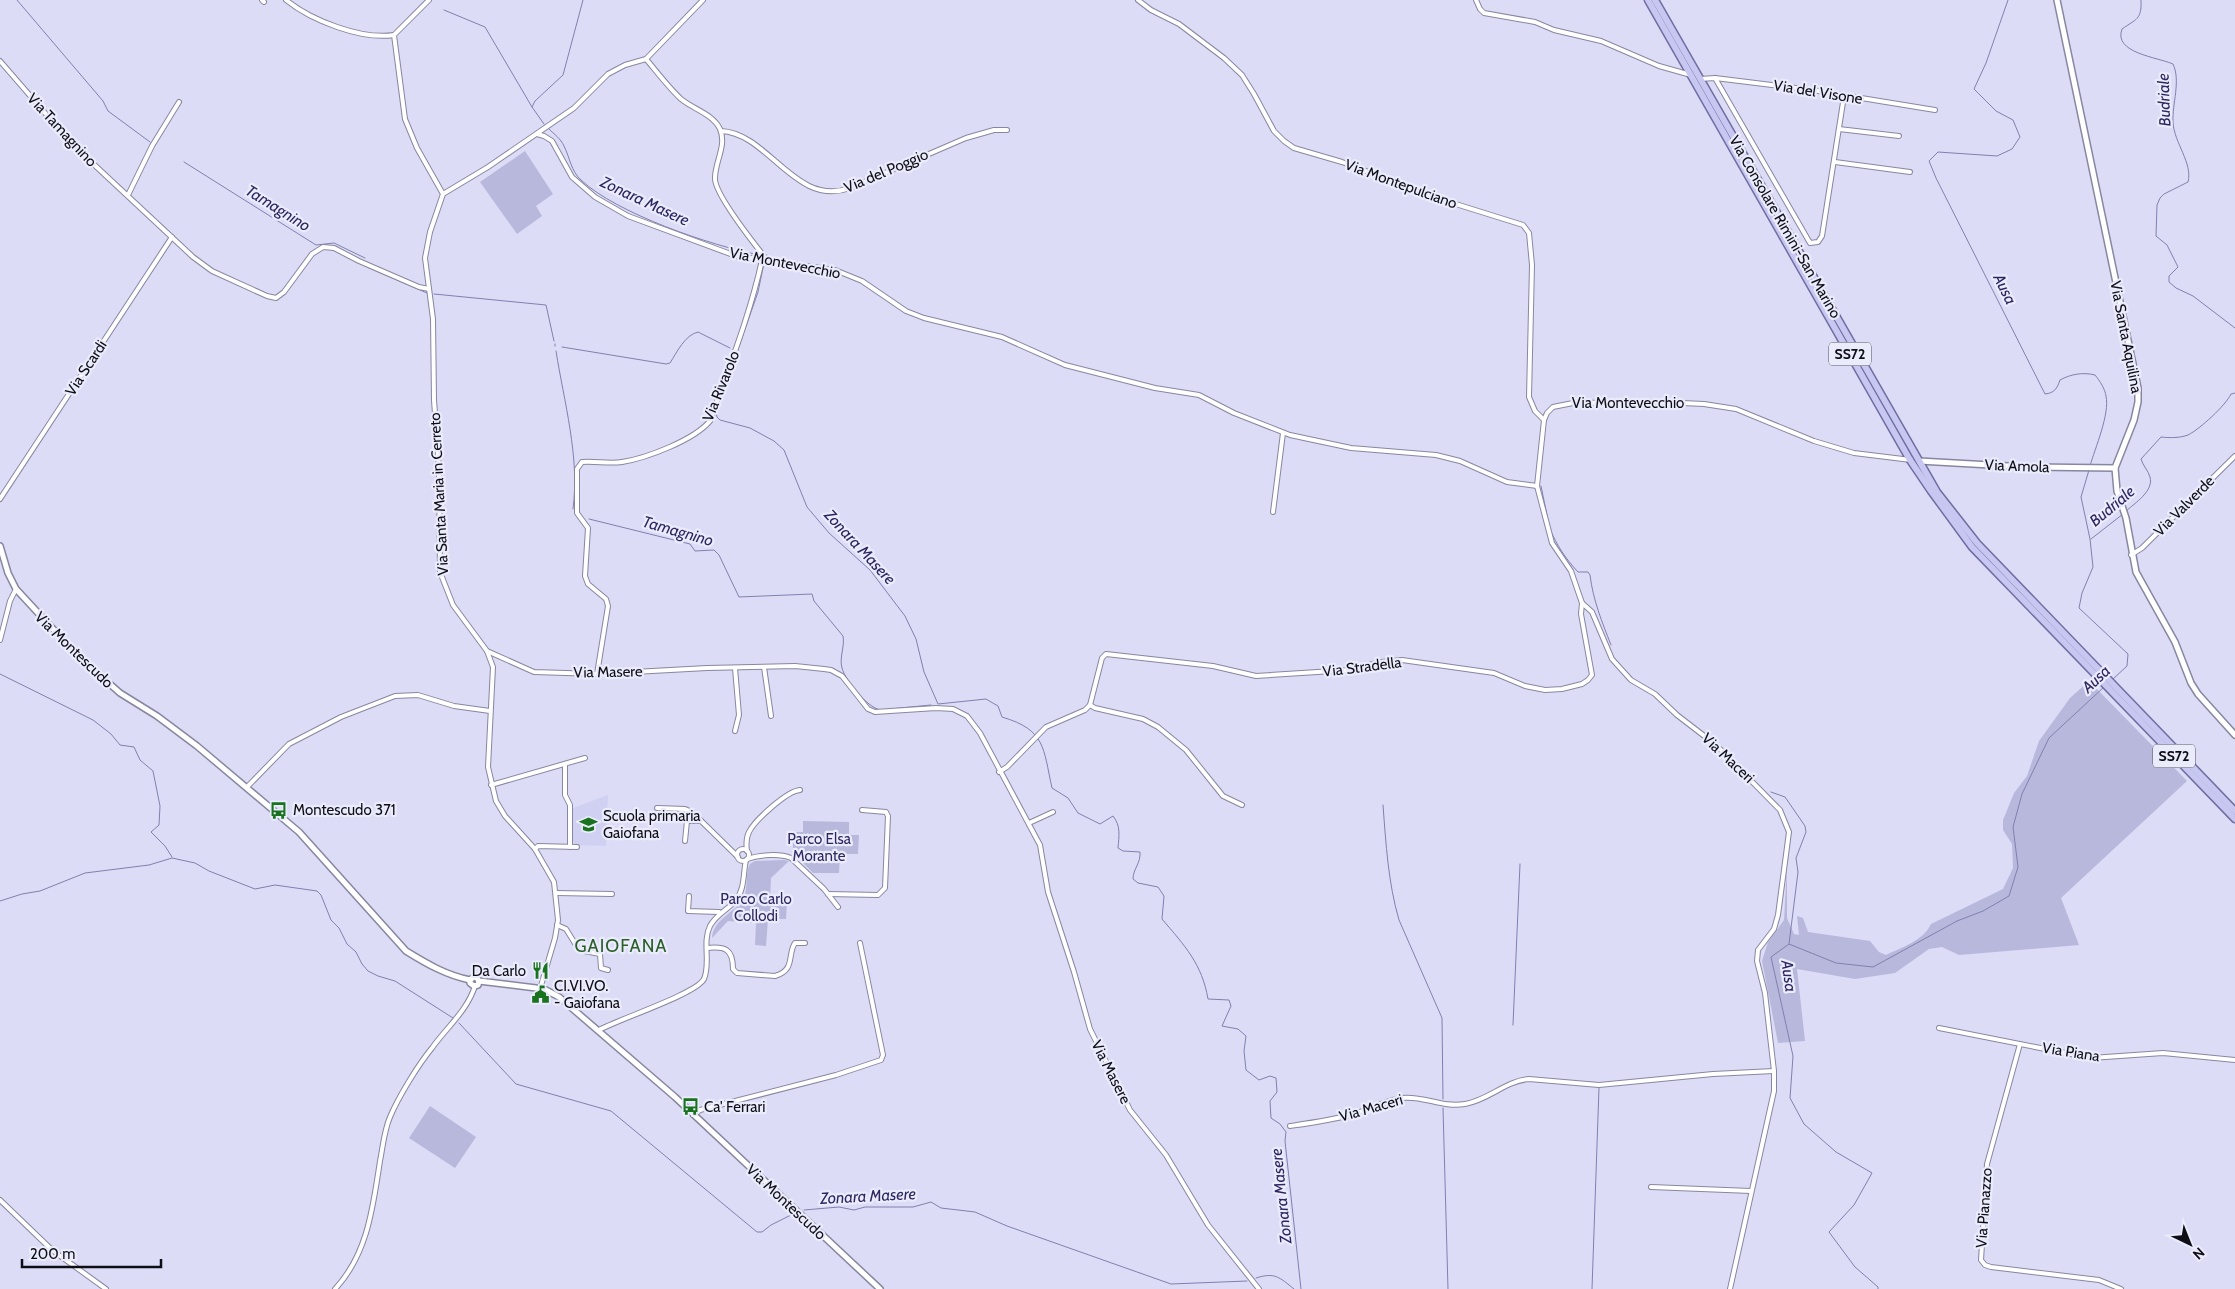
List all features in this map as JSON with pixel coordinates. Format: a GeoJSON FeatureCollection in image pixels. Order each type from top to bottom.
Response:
{"type":"FeatureCollection","features":[{"type":"Feature","properties":{"kind":"main road","name":"Via Consolare Rimini-San Marino"},"geometry":{"type":"LineString","coordinates":[[1648,0],[1910,460],[1972,547],[2235,811]]}},
{"type":"Feature","properties":{"kind":"main road","name":"Via Consolare Rimini-San Marino"},"geometry":{"type":"LineString","coordinates":[[1655,0],[1937,492],[1977,543],[2099,674]]}},
{"type":"Feature","properties":{"kind":"main road","name":"Via Consolare Rimini-San Marino"},"geometry":{"type":"LineString","coordinates":[[2115,690],[2235,819]]}},
{"type":"Feature","properties":{"kind":"street"},"geometry":{"type":"LineString","coordinates":[[286,0],[298,9],[347,30],[380,37],[394,35],[429,0]]}},
{"type":"Feature","properties":{"kind":"street"},"geometry":{"type":"LineString","coordinates":[[394,35],[405,119],[416,148],[443,194],[488,167],[574,108],[608,74],[625,65],[646,59],[703,0]]}},
{"type":"Feature","properties":{"kind":"street","name":"Via Montepulciano"},"geometry":{"type":"LineString","coordinates":[[1138,0],[1151,10],[1179,24],[1224,58],[1242,76],[1274,131],[1294,148],[1342,162],[1443,200],[1523,225],[1529,234],[1532,265],[1529,397],[1534,411],[1544,420]]}},
{"type":"Feature","properties":{"kind":"street"},"geometry":{"type":"LineString","coordinates":[[1476,0],[1484,13],[1535,22],[1554,30],[1596,39],[1659,66],[1691,75]]}},
{"type":"Feature","properties":{"kind":"street","name":"Via Santa Aquilina"},"geometry":{"type":"LineString","coordinates":[[2057,0],[2138,388],[2138,402],[2134,420],[2115,468],[2117,491],[2120,505],[2126,518],[2131,555],[2136,572],[2146,592],[2175,642],[2191,683],[2213,713],[2232,728],[2235,735]]}},
{"type":"Feature","properties":{"kind":"street"},"geometry":{"type":"LineString","coordinates":[[646,59],[681,98],[714,121],[721,132],[722,146],[714,177],[717,189],[754,246],[767,260]]}},
{"type":"Feature","properties":{"kind":"street","name":"Via Tamagnino"},"geometry":{"type":"LineString","coordinates":[[0,61],[72,144],[172,238],[212,271],[271,298],[276,298],[284,292],[312,254],[323,247],[334,248],[419,287],[429,289]]}},
{"type":"Feature","properties":{"kind":"street"},"geometry":{"type":"LineString","coordinates":[[1715,78],[1810,243],[1818,242],[1822,236],[1844,96]]}},
{"type":"Feature","properties":{"kind":"street","name":"Via del Visone"},"geometry":{"type":"LineString","coordinates":[[1700,79],[1715,78],[1935,110]]}},
{"type":"Feature","properties":{"kind":"street"},"geometry":{"type":"LineString","coordinates":[[128,195],[152,146],[178,102]]}},
{"type":"Feature","properties":{"kind":"street"},"geometry":{"type":"LineString","coordinates":[[1839,129],[1899,136]]}},
{"type":"Feature","properties":{"kind":"street","name":"Via del Poggio"},"geometry":{"type":"LineString","coordinates":[[721,132],[741,136],[808,186],[832,192],[850,188],[966,138],[994,130],[1007,130]]}},
{"type":"Feature","properties":{"kind":"street","name":"Via Montevecchio"},"geometry":{"type":"LineString","coordinates":[[537,134],[552,141],[572,177],[582,188],[627,215],[736,256],[834,270],[862,281],[906,311],[924,318],[1002,337],[1040,355],[1074,367],[1155,388],[1199,395],[1234,413],[1283,433],[1351,448],[1436,455],[1460,461],[1507,482],[1537,486]]}},
{"type":"Feature","properties":{"kind":"street"},"geometry":{"type":"LineString","coordinates":[[1835,162],[1910,172]]}},
{"type":"Feature","properties":{"kind":"street","name":"Via Santa Maria in Cerreto"},"geometry":{"type":"LineString","coordinates":[[443,194],[430,232],[425,258],[433,320],[434,400],[439,469],[440,572],[453,605],[487,651],[493,667],[494,683],[487,750],[488,770],[496,801],[505,816],[535,848],[550,873],[556,893],[557,925],[540,989]]}},
{"type":"Feature","properties":{"kind":"street","name":"Via Scardi"},"geometry":{"type":"LineString","coordinates":[[0,498],[172,238]]}},
{"type":"Feature","properties":{"kind":"street","name":"Via Rivarolo"},"geometry":{"type":"LineString","coordinates":[[597,674],[608,606],[606,599],[588,584],[585,576],[588,528],[577,513],[577,469],[582,462],[616,463],[629,461],[671,446],[703,429],[710,421],[741,335],[757,285],[762,260]]}},
{"type":"Feature","properties":{"kind":"street","name":"Via Montevecchio"},"geometry":{"type":"LineString","coordinates":[[1544,420],[1547,413],[1553,407],[1573,402],[1704,404],[1736,409],[1814,441],[1854,454],[1919,461]]}},
{"type":"Feature","properties":{"kind":"street"},"geometry":{"type":"LineString","coordinates":[[1537,486],[1544,420]]}},
{"type":"Feature","properties":{"kind":"street"},"geometry":{"type":"LineString","coordinates":[[1273,512],[1283,433]]}},
{"type":"Feature","properties":{"kind":"street","name":"Via Valverde"},"geometry":{"type":"LineString","coordinates":[[2131,555],[2142,548],[2235,456]]}},
{"type":"Feature","properties":{"kind":"street","name":"Via Amola"},"geometry":{"type":"LineString","coordinates":[[1919,461],[2026,468],[2084,466],[2115,468]]}},
{"type":"Feature","properties":{"kind":"street","name":"Via Maceri"},"geometry":{"type":"LineString","coordinates":[[1537,486],[1552,543],[1570,571],[1582,603],[1592,612],[1612,659],[1631,680],[1655,694],[1677,715],[1716,745],[1780,810],[1789,832],[1789,847],[1778,915],[1774,929],[1758,950],[1757,961],[1765,993],[1774,1071],[1772,1098],[1730,1289]]}},
{"type":"Feature","properties":{"kind":"street","name":"Via Montescudo"},"geometry":{"type":"LineString","coordinates":[[0,546],[8,573],[16,589],[40,618],[100,677],[120,693],[157,716],[247,787],[299,832],[406,951],[442,972],[470,980],[471,984],[540,989],[559,997],[599,1030],[693,1115],[880,1289]]}},
{"type":"Feature","properties":{"kind":"street"},"geometry":{"type":"LineString","coordinates":[[0,640],[10,601],[16,589]]}},
{"type":"Feature","properties":{"kind":"street","name":"Via Stradella"},"geometry":{"type":"LineString","coordinates":[[1090,705],[1102,658],[1106,654],[1213,666],[1256,676],[1349,670],[1381,662],[1402,660],[1494,673],[1525,686],[1545,690],[1562,689],[1582,684],[1592,675],[1581,614],[1582,603]]}},
{"type":"Feature","properties":{"kind":"street","name":"Via Masere"},"geometry":{"type":"LineString","coordinates":[[487,651],[534,672],[597,674],[795,666],[832,670],[842,676],[868,708],[875,712],[936,708],[959,711],[972,722],[980,733],[999,772],[1036,836],[1044,858],[1048,892],[1090,1029],[1130,1110],[1166,1155],[1208,1225],[1259,1289]]}},
{"type":"Feature","properties":{"kind":"street"},"geometry":{"type":"LineString","coordinates":[[764,667],[771,716]]}},
{"type":"Feature","properties":{"kind":"street"},"geometry":{"type":"LineString","coordinates":[[735,668],[739,715],[735,731]]}},
{"type":"Feature","properties":{"kind":"street"},"geometry":{"type":"LineString","coordinates":[[247,787],[288,744],[341,716],[395,696],[418,695],[454,706],[490,711]]}},
{"type":"Feature","properties":{"kind":"street"},"geometry":{"type":"LineString","coordinates":[[999,772],[1007,767],[1041,732],[1055,722],[1085,710],[1090,705],[1094,708],[1143,719],[1158,727],[1186,750],[1222,796],[1242,805]]}},
{"type":"Feature","properties":{"kind":"street"},"geometry":{"type":"LineString","coordinates":[[491,785],[585,758]]}},
{"type":"Feature","properties":{"kind":"street"},"geometry":{"type":"LineString","coordinates":[[565,764],[565,796],[570,805],[570,847]]}},
{"type":"Feature","properties":{"kind":"street"},"geometry":{"type":"LineString","coordinates":[[739,859],[750,830],[788,794],[800,790]]}},
{"type":"Feature","properties":{"kind":"street"},"geometry":{"type":"LineString","coordinates":[[657,808],[685,809],[692,812],[739,859],[744,869]]}},
{"type":"Feature","properties":{"kind":"street"},"geometry":{"type":"LineString","coordinates":[[828,894],[878,895],[885,888],[888,816],[886,812],[862,810]]}},
{"type":"Feature","properties":{"kind":"street"},"geometry":{"type":"LineString","coordinates":[[1029,823],[1052,812]]}},
{"type":"Feature","properties":{"kind":"street"},"geometry":{"type":"LineString","coordinates":[[685,841],[687,821],[701,821]]}},
{"type":"Feature","properties":{"kind":"street"},"geometry":{"type":"LineString","coordinates":[[599,1030],[620,1019],[698,986],[706,974],[708,931],[719,912],[736,901],[740,894],[748,852],[746,842]]}},
{"type":"Feature","properties":{"kind":"street"},"geometry":{"type":"LineString","coordinates":[[535,848],[538,846],[577,847]]}},
{"type":"Feature","properties":{"kind":"street"},"geometry":{"type":"LineString","coordinates":[[730,850],[741,850],[755,857]]}},
{"type":"Feature","properties":{"kind":"street"},"geometry":{"type":"LineString","coordinates":[[739,859],[784,855],[791,858],[828,894],[838,907]]}},
{"type":"Feature","properties":{"kind":"street"},"geometry":{"type":"LineString","coordinates":[[556,893],[612,894]]}},
{"type":"Feature","properties":{"kind":"street"},"geometry":{"type":"LineString","coordinates":[[689,896],[688,911],[719,912]]}},
{"type":"Feature","properties":{"kind":"street"},"geometry":{"type":"LineString","coordinates":[[557,925],[566,929],[579,950],[600,954],[601,968],[608,970]]}},
{"type":"Feature","properties":{"kind":"street"},"geometry":{"type":"LineString","coordinates":[[707,948],[718,947],[731,954],[734,958],[733,968],[737,973],[775,976],[781,974],[792,960],[795,943],[805,943]]}},
{"type":"Feature","properties":{"kind":"street"},"geometry":{"type":"LineString","coordinates":[[693,1115],[700,1110],[836,1075],[880,1060],[882,1055],[860,943]]}},
{"type":"Feature","properties":{"kind":"street"},"geometry":{"type":"LineString","coordinates":[[335,1289],[352,1267],[365,1238],[370,1221],[385,1130],[391,1114],[430,1049],[469,1003],[477,983]]}},
{"type":"Feature","properties":{"kind":"street","name":"Via Piana"},"geometry":{"type":"LineString","coordinates":[[1939,1028],[2091,1058],[2163,1053],[2235,1060]]}},
{"type":"Feature","properties":{"kind":"street","name":"Via Pianazzo"},"geometry":{"type":"LineString","coordinates":[[2020,1044],[1987,1164],[1981,1260],[1985,1265],[1991,1267],[2099,1280],[2121,1289]]}},
{"type":"Feature","properties":{"kind":"street","name":"Via Maceri"},"geometry":{"type":"LineString","coordinates":[[1290,1126],[1346,1116],[1400,1098],[1418,1098],[1443,1105],[1465,1104],[1486,1098],[1518,1080],[1529,1079],[1600,1085],[1721,1073],[1774,1071]]}},
{"type":"Feature","properties":{"kind":"street"},"geometry":{"type":"LineString","coordinates":[[1651,1186],[1751,1191]]}},
{"type":"Feature","properties":{"kind":"street"},"geometry":{"type":"LineString","coordinates":[[0,1200],[52,1250],[106,1289]]}},
{"type":"Feature","properties":{"kind":"shaded area","name":"Scuola primaria Gaiofana"},"geometry":{"type":"Polygon","coordinates":[[[608,795],[606,846],[576,845],[572,841],[573,808],[608,795]]]}},
{"type":"Feature","properties":{"kind":"green space"},"geometry":{"type":"Polygon","coordinates":[[[525,151],[553,194],[536,206],[542,216],[517,234],[480,182],[525,151]]]}},
{"type":"Feature","properties":{"kind":"green space"},"geometry":{"type":"Polygon","coordinates":[[[2089,681],[2187,781],[2061,898],[2079,945],[1959,955],[1942,947],[1929,949],[1895,973],[1855,979],[1797,969],[1805,1041],[1778,1043],[1762,961],[1768,942],[1784,920],[1787,867],[1787,918],[1794,934],[1799,935],[1797,916],[1803,918],[1808,932],[1870,941],[1879,952],[1886,955],[1923,935],[1931,924],[2003,889],[2013,868],[2012,844],[2003,830],[2003,820],[2014,793],[2027,776],[2039,741],[2070,698],[2089,681]]]}},
{"type":"Feature","properties":{"kind":"green space","name":"Parco Elsa Morante"},"geometry":{"type":"Polygon","coordinates":[[[803,821],[849,822],[849,835],[859,835],[858,854],[840,854],[839,873],[813,873],[793,853],[793,832],[803,832],[803,821]]]}},
{"type":"Feature","properties":{"kind":"green space","name":"Parco Carlo Collodi"},"geometry":{"type":"Polygon","coordinates":[[[755,861],[789,861],[771,878],[770,900],[787,901],[786,919],[768,919],[766,946],[755,945],[756,923],[728,921],[712,938],[719,922],[744,897],[750,864],[755,861]]]}},
{"type":"Feature","properties":{"kind":"green space"},"geometry":{"type":"Polygon","coordinates":[[[430,1106],[476,1137],[455,1168],[409,1138],[430,1106]]]}},
{"type":"Feature","properties":{"kind":"waterway","name":"Tamagnino"},"geometry":{"type":"LineString","coordinates":[[17,0],[103,101],[108,111],[150,142]]}},
{"type":"Feature","properties":{"kind":"waterway","name":"Zonara Masere"},"geometry":{"type":"LineString","coordinates":[[544,124],[532,107],[535,101],[563,75],[583,0]]}},
{"type":"Feature","properties":{"kind":"waterway","name":"Ausa"},"geometry":{"type":"LineString","coordinates":[[2008,0],[1986,63],[1974,89],[1996,111],[2013,120],[2020,137],[2012,149],[1997,156],[1938,152],[1929,161],[2045,394],[2055,390],[2060,380],[2077,374],[2095,375],[2102,385],[2106,396],[2106,412],[2090,466]]}},
{"type":"Feature","properties":{"kind":"waterway","name":"Budriale"},"geometry":{"type":"LineString","coordinates":[[2141,0],[2139,15],[2122,29],[2121,37],[2124,44],[2130,49],[2173,64],[2176,78],[2173,115],[2174,130],[2186,160],[2189,175],[2188,182],[2164,194],[2157,205],[2156,236],[2167,245],[2178,267],[2169,276],[2169,282],[2176,288],[2193,296],[2235,328]]}},
{"type":"Feature","properties":{"kind":"waterway","name":"Zonara Masere"},"geometry":{"type":"LineString","coordinates":[[444,10],[485,27],[532,107]]}},
{"type":"Feature","properties":{"kind":"waterway","name":"Zonara Masere"},"geometry":{"type":"LineString","coordinates":[[549,129],[563,143],[573,168],[581,180],[617,204],[665,227],[716,244],[760,255]]}},
{"type":"Feature","properties":{"kind":"waterway","name":"Tamagnino"},"geometry":{"type":"LineString","coordinates":[[184,162],[316,245],[334,243],[365,258]]}},
{"type":"Feature","properties":{"kind":"waterway","name":"Zonara Masere"},"geometry":{"type":"LineString","coordinates":[[764,263],[758,292],[716,412],[717,417],[720,420],[750,428],[774,441],[784,450],[807,507],[829,533],[870,570],[905,616],[916,639],[924,672],[938,704],[986,699],[998,706],[1002,717],[1027,728],[1040,742],[1047,762],[1052,788],[1068,798],[1078,813],[1100,824],[1113,816],[1118,827],[1118,848],[1123,851],[1140,852],[1133,879],[1138,883],[1158,887],[1164,896],[1162,919],[1197,965],[1208,999],[1229,1000],[1231,1006],[1222,1026],[1238,1029],[1246,1036],[1244,1051],[1246,1070],[1259,1080],[1270,1076],[1276,1078],[1277,1092],[1270,1101],[1271,1118],[1280,1124],[1286,1132],[1285,1141],[1301,1289]]}},
{"type":"Feature","properties":{"kind":"waterway","name":"Tamagnino"},"geometry":{"type":"LineString","coordinates":[[367,267],[427,293]]}},
{"type":"Feature","properties":{"kind":"waterway","name":"Tamagnino"},"geometry":{"type":"LineString","coordinates":[[434,294],[546,305],[554,341]]}},
{"type":"Feature","properties":{"kind":"waterway"},"geometry":{"type":"LineString","coordinates":[[562,347],[666,364],[670,363],[685,340],[698,332],[730,348]]}},
{"type":"Feature","properties":{"kind":"waterway","name":"Tamagnino"},"geometry":{"type":"LineString","coordinates":[[556,351],[573,450],[575,489],[573,509]]}},
{"type":"Feature","properties":{"kind":"waterway","name":"Budriale"},"geometry":{"type":"LineString","coordinates":[[2126,511],[2147,492],[2150,477],[2141,459],[2161,437],[2182,437],[2188,435],[2206,422],[2231,394],[2235,393]]}},
{"type":"Feature","properties":{"kind":"waterway","name":"Ausa"},"geometry":{"type":"LineString","coordinates":[[2089,470],[2081,497],[2090,539],[2093,567],[2082,593],[2079,608],[2128,654],[2127,666],[2113,679]]}},
{"type":"Feature","properties":{"kind":"waterway"},"geometry":{"type":"LineString","coordinates":[[1541,486],[1547,515]]}},
{"type":"Feature","properties":{"kind":"waterway","name":"Budriale"},"geometry":{"type":"LineString","coordinates":[[2091,539],[2123,514]]}},
{"type":"Feature","properties":{"kind":"waterway","name":"Tamagnino"},"geometry":{"type":"LineString","coordinates":[[589,519],[690,544],[695,551],[714,550],[719,555],[739,597],[812,594],[814,601],[843,636],[841,664],[844,673],[858,693],[870,705],[881,710]]}},
{"type":"Feature","properties":{"kind":"waterway"},"geometry":{"type":"LineString","coordinates":[[1550,529],[1559,547],[1578,572],[1588,572],[1590,575],[1601,619],[1611,645]]}},
{"type":"Feature","properties":{"kind":"waterway","name":"Zonara Masere"},"geometry":{"type":"LineString","coordinates":[[0,674],[93,720],[111,734],[120,745],[134,747],[140,760],[153,771],[160,806],[159,825],[151,832],[165,846],[172,857]]}},
{"type":"Feature","properties":{"kind":"waterway","name":"Ausa"},"geometry":{"type":"LineString","coordinates":[[1878,1289],[1855,1267],[1829,1232],[1854,1205],[1872,1173],[1836,1152],[1804,1124],[1790,1098],[1793,1056],[1771,957],[1789,944],[1836,963],[1873,967],[1957,921],[1983,911],[2009,896],[2018,867],[2013,827],[2022,794],[2049,738],[2104,687]]}},
{"type":"Feature","properties":{"kind":"waterway","name":"Tamagnino"},"geometry":{"type":"LineString","coordinates":[[890,709],[931,705]]}},
{"type":"Feature","properties":{"kind":"waterway"},"geometry":{"type":"LineString","coordinates":[[1771,792],[1785,797],[1805,826],[1806,832],[1796,858],[1798,872],[1789,944]]}},
{"type":"Feature","properties":{"kind":"waterway","name":"Zonara Masere"},"geometry":{"type":"LineString","coordinates":[[1383,805],[1386,849],[1395,906],[1399,920],[1442,1018],[1443,1099]]}},
{"type":"Feature","properties":{"kind":"waterway","name":"Zonara Masere"},"geometry":{"type":"LineString","coordinates":[[0,901],[40,891],[85,873],[149,865],[172,858],[195,863],[209,871],[255,889],[275,885],[317,891],[321,895],[331,920],[339,928],[347,944],[356,952],[368,971],[395,981],[453,1018]]}},
{"type":"Feature","properties":{"kind":"waterway","name":"Zonara Masere"},"geometry":{"type":"LineString","coordinates":[[1513,1025],[1520,864]]}},
{"type":"Feature","properties":{"kind":"waterway","name":"Zonara Masere"},"geometry":{"type":"LineString","coordinates":[[459,1023],[516,1084],[611,1111],[757,1232],[762,1232],[791,1215]]}},
{"type":"Feature","properties":{"kind":"waterway","name":"Zonara Masere"},"geometry":{"type":"LineString","coordinates":[[1592,1289],[1599,1088]]}},
{"type":"Feature","properties":{"kind":"waterway","name":"Zonara Masere"},"geometry":{"type":"LineString","coordinates":[[1443,1108],[1448,1289]]}},
{"type":"Feature","properties":{"kind":"waterway","name":"Zonara Masere"},"geometry":{"type":"LineString","coordinates":[[804,1210],[839,1207],[854,1210],[865,1207],[913,1207],[931,1202],[941,1208],[975,1212],[1007,1226],[1171,1284],[1247,1281]]}},
{"type":"Feature","properties":{"kind":"waterway","name":"Zonara Masere"},"geometry":{"type":"LineString","coordinates":[[1256,1278],[1276,1277],[1294,1289]]}},
{"type":"Feature","properties":{"kind":"place","name":"Montescudo 371"},"geometry":{"type":"Point","coordinates":[279,810]}},
{"type":"Feature","properties":{"kind":"place","name":"Scuola primaria Gaiofana"},"geometry":{"type":"Point","coordinates":[589,825]}},
{"type":"Feature","properties":{"kind":"place","name":"Da Carlo"},"geometry":{"type":"Point","coordinates":[540,971]}},
{"type":"Feature","properties":{"kind":"place","name":"CI.VI.VO. - Gaiofana"},"geometry":{"type":"Point","coordinates":[540,995]}},
{"type":"Feature","properties":{"kind":"place","name":"Ca' Ferrari"},"geometry":{"type":"Point","coordinates":[690,1107]}},
{"type":"Feature","properties":{"kind":"district","name":"GAIOFANA"},"geometry":{"type":"Point","coordinates":[621,946]}}]}
